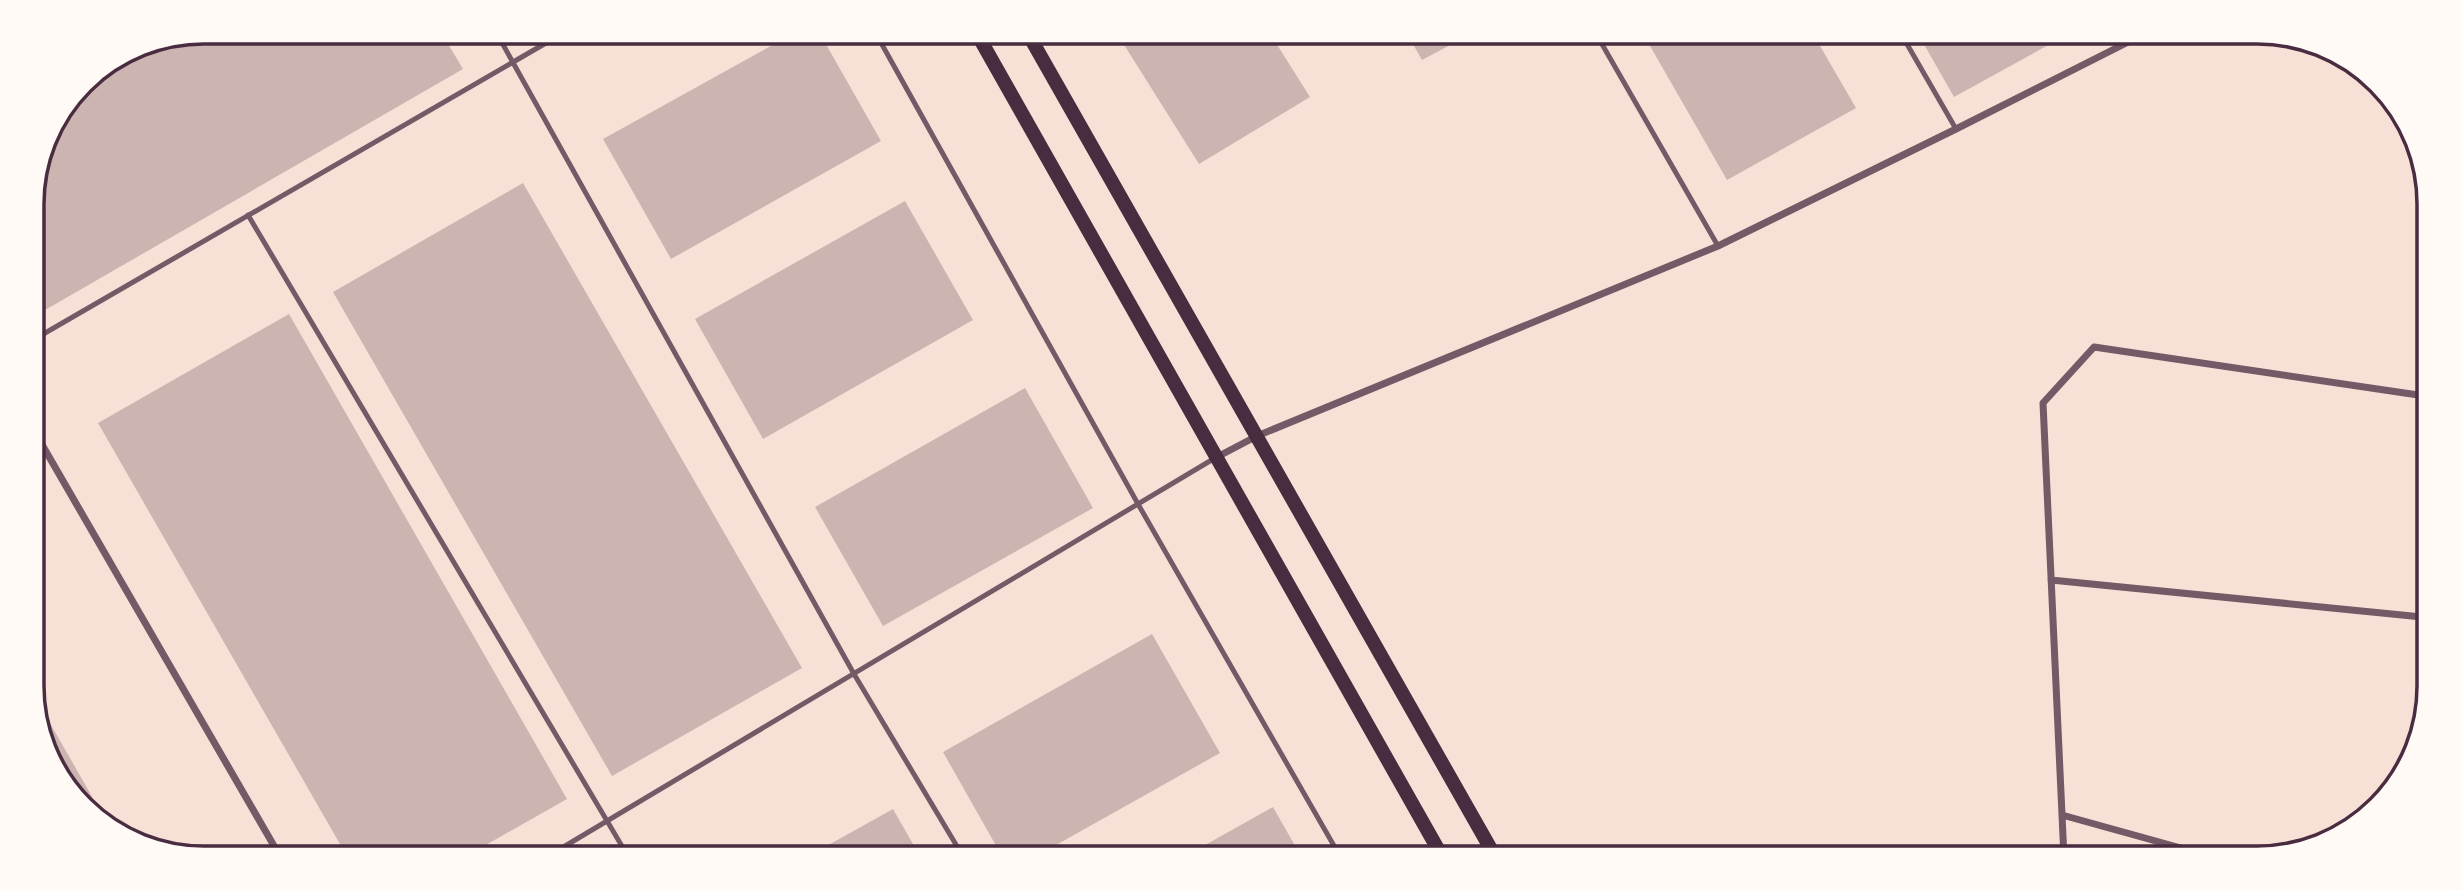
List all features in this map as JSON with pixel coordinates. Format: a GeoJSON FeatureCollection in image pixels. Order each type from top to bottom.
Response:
{"type":"FeatureCollection","features":[{"type":"Feature","properties":{"kind":"main road"},"geometry":{"type":"LineString","coordinates":[[983,44],[1436,846]]}},
{"type":"Feature","properties":{"kind":"main road"},"geometry":{"type":"LineString","coordinates":[[1034,44],[1489,846]]}},
{"type":"Feature","properties":{"kind":"street"},"geometry":{"type":"LineString","coordinates":[[1216,457],[1257,436],[1718,246],[2124,44]]}},
{"type":"Feature","properties":{"kind":"street"},"geometry":{"type":"LineString","coordinates":[[2063,846],[2043,403],[2094,347],[2417,395]]}},
{"type":"Feature","properties":{"kind":"street"},"geometry":{"type":"LineString","coordinates":[[44,448],[274,846]]}},
{"type":"Feature","properties":{"kind":"street"},"geometry":{"type":"LineString","coordinates":[[2051,580],[2417,617]]}},
{"type":"Feature","properties":{"kind":"street"},"geometry":{"type":"LineString","coordinates":[[2062,815],[2174,846]]}},
{"type":"Feature","properties":{"kind":"lane"},"geometry":{"type":"LineString","coordinates":[[503,44],[854,674],[957,846]]}},
{"type":"Feature","properties":{"kind":"lane"},"geometry":{"type":"LineString","coordinates":[[44,334],[544,44]]}},
{"type":"Feature","properties":{"kind":"lane"},"geometry":{"type":"LineString","coordinates":[[882,44],[1138,504],[1334,846]]}},
{"type":"Feature","properties":{"kind":"lane"},"geometry":{"type":"LineString","coordinates":[[1602,44],[1718,246]]}},
{"type":"Feature","properties":{"kind":"lane"},"geometry":{"type":"LineString","coordinates":[[1907,44],[1956,129]]}},
{"type":"Feature","properties":{"kind":"lane"},"geometry":{"type":"LineString","coordinates":[[248,215],[622,846]]}},
{"type":"Feature","properties":{"kind":"lane"},"geometry":{"type":"LineString","coordinates":[[565,846],[1216,457]]}},
{"type":"Feature","properties":{"kind":"building"},"geometry":{"type":"Polygon","coordinates":[[[194,44],[448,44],[463,69],[44,311],[44,194],[49,163],[60,133],[77,107],[98,84],[124,65],[153,52],[194,44]]]}},
{"type":"Feature","properties":{"kind":"building"},"geometry":{"type":"Polygon","coordinates":[[[774,44],[826,44],[881,141],[671,259],[603,139],[774,44]]]}},
{"type":"Feature","properties":{"kind":"building"},"geometry":{"type":"Polygon","coordinates":[[[1124,44],[1277,44],[1310,97],[1199,164],[1124,44]]]}},
{"type":"Feature","properties":{"kind":"building"},"geometry":{"type":"Polygon","coordinates":[[[1413,44],[1452,44],[1422,60],[1413,44]]]}},
{"type":"Feature","properties":{"kind":"building"},"geometry":{"type":"Polygon","coordinates":[[[1649,44],[1819,44],[1856,108],[1727,180],[1649,44]]]}},
{"type":"Feature","properties":{"kind":"building"},"geometry":{"type":"Polygon","coordinates":[[[1924,44],[2050,44],[1954,97],[1924,44]]]}},
{"type":"Feature","properties":{"kind":"building"},"geometry":{"type":"Polygon","coordinates":[[[523,183],[802,668],[612,776],[333,292],[523,183]]]}},
{"type":"Feature","properties":{"kind":"building"},"geometry":{"type":"Polygon","coordinates":[[[905,201],[973,320],[763,439],[695,319],[905,201]]]}},
{"type":"Feature","properties":{"kind":"building"},"geometry":{"type":"Polygon","coordinates":[[[289,314],[567,799],[484,846],[341,846],[98,423],[289,314]]]}},
{"type":"Feature","properties":{"kind":"building"},"geometry":{"type":"Polygon","coordinates":[[[1025,388],[1093,508],[883,626],[815,507],[1025,388]]]}},
{"type":"Feature","properties":{"kind":"building"},"geometry":{"type":"Polygon","coordinates":[[[1152,634],[1220,753],[1054,846],[996,846],[943,752],[1152,634]]]}},
{"type":"Feature","properties":{"kind":"building"},"geometry":{"type":"Polygon","coordinates":[[[47,719],[97,805],[84,792],[60,757],[47,719]]]}},
{"type":"Feature","properties":{"kind":"building"},"geometry":{"type":"Polygon","coordinates":[[[1273,807],[1295,846],[1203,846],[1273,807]]]}},
{"type":"Feature","properties":{"kind":"building"},"geometry":{"type":"Polygon","coordinates":[[[893,809],[914,846],[827,846],[893,809]]]}}]}
